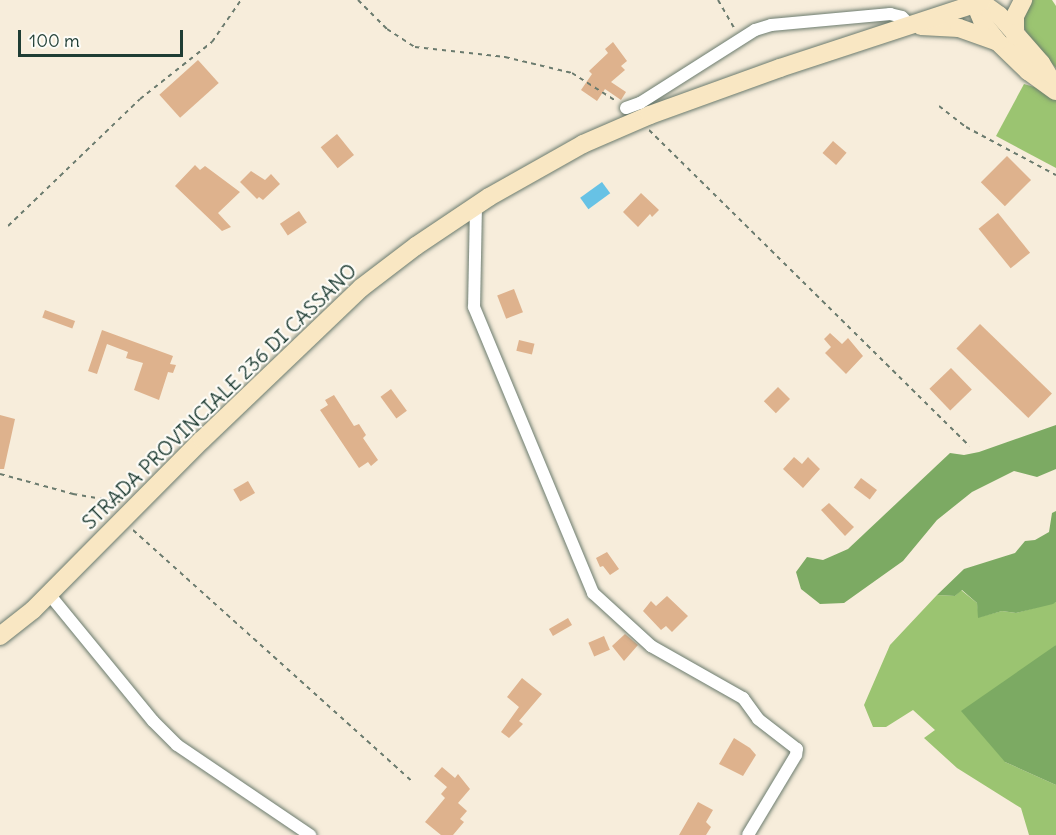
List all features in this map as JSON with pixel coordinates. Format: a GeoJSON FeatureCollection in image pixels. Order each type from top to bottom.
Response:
{"type":"FeatureCollection","features":[{"type":"Feature","properties":{"kind":"main road"},"geometry":{"type":"LineString","coordinates":[[1006,39],[1023,0]]}},
{"type":"Feature","properties":{"kind":"main road","name":"STRADA PROVINCIALE 236 DI CASSANO"},"geometry":{"type":"LineString","coordinates":[[0,636],[50,594],[137,505],[361,288],[416,246],[476,205],[583,144],[643,118],[780,68],[981,2],[999,15],[1006,39]]}},
{"type":"Feature","properties":{"kind":"main road"},"geometry":{"type":"LineString","coordinates":[[910,25],[959,28],[1006,39],[1041,63],[1056,90]]}},
{"type":"Feature","properties":{"kind":"street"},"geometry":{"type":"LineString","coordinates":[[626,108],[640,103],[740,37],[771,25],[890,14],[902,17],[910,25]]}},
{"type":"Feature","properties":{"kind":"street"},"geometry":{"type":"LineString","coordinates":[[476,205],[474,307],[593,593],[651,646],[743,698],[758,719],[797,749],[796,755],[748,835]]}},
{"type":"Feature","properties":{"kind":"street"},"geometry":{"type":"LineString","coordinates":[[50,594],[153,721],[177,745],[310,835]]}},
{"type":"Feature","properties":{"kind":"path"},"geometry":{"type":"LineString","coordinates":[[8,226],[140,99],[212,42],[241,0]]}},
{"type":"Feature","properties":{"kind":"path"},"geometry":{"type":"LineString","coordinates":[[358,0],[387,29],[414,47],[505,57],[572,73],[626,108]]}},
{"type":"Feature","properties":{"kind":"path"},"geometry":{"type":"LineString","coordinates":[[718,0],[740,37]]}},
{"type":"Feature","properties":{"kind":"path"},"geometry":{"type":"LineString","coordinates":[[939,106],[966,127],[1056,175]]}},
{"type":"Feature","properties":{"kind":"path"},"geometry":{"type":"LineString","coordinates":[[643,118],[649,129],[970,446]]}},
{"type":"Feature","properties":{"kind":"path"},"geometry":{"type":"LineString","coordinates":[[0,474],[73,494],[137,505]]}},
{"type":"Feature","properties":{"kind":"path"},"geometry":{"type":"LineString","coordinates":[[122,520],[412,782]]}},
{"type":"Feature","properties":{"kind":"green space"},"geometry":{"type":"Polygon","coordinates":[[[1032,0],[1052,0],[1056,6],[1056,68],[1028,37],[1024,27],[1023,14],[1027,4],[1032,0]]]}},
{"type":"Feature","properties":{"kind":"green space"},"geometry":{"type":"Polygon","coordinates":[[[1024,84],[1041,89],[1056,100],[1056,168],[996,136],[1024,84]]]}},
{"type":"Feature","properties":{"kind":"green space"},"geometry":{"type":"Polygon","coordinates":[[[1056,425],[1056,469],[1037,477],[1014,471],[972,492],[937,520],[903,561],[844,603],[820,604],[801,589],[796,572],[807,557],[823,560],[848,549],[950,453],[964,455],[979,452],[1056,425]]]}},
{"type":"Feature","properties":{"kind":"green space"},"geometry":{"type":"Polygon","coordinates":[[[1056,511],[1056,602],[1016,613],[1002,611],[978,618],[977,603],[962,590],[955,596],[937,595],[964,569],[1015,553],[1025,541],[1035,540],[1049,532],[1052,513],[1056,511]]]}},
{"type":"Feature","properties":{"kind":"green space"},"geometry":{"type":"Polygon","coordinates":[[[961,590],[977,603],[979,617],[1002,611],[1016,613],[1056,602],[1056,645],[1005,762],[1056,785],[1056,835],[1029,835],[1021,808],[957,768],[924,738],[935,730],[913,710],[886,727],[873,727],[864,705],[890,645],[937,595],[955,596],[961,590]]]}},
{"type":"Feature","properties":{"kind":"green space"},"geometry":{"type":"Polygon","coordinates":[[[1056,645],[1056,785],[1005,762],[961,711],[1056,645]]]}},
{"type":"Feature","properties":{"kind":"water"},"geometry":{"type":"Polygon","coordinates":[[[602,182],[610,193],[588,209],[580,198],[602,182]]]}},
{"type":"Feature","properties":{"kind":"building"},"geometry":{"type":"Polygon","coordinates":[[[613,42],[627,61],[621,66],[625,70],[611,82],[626,92],[621,100],[605,89],[597,101],[581,90],[592,74],[589,71],[608,53],[605,49],[613,42]]]}},
{"type":"Feature","properties":{"kind":"building"},"geometry":{"type":"Polygon","coordinates":[[[198,60],[219,83],[180,118],[159,95],[198,60]]]}},
{"type":"Feature","properties":{"kind":"building"},"geometry":{"type":"Polygon","coordinates":[[[337,134],[354,155],[338,168],[321,147],[337,134]]]}},
{"type":"Feature","properties":{"kind":"building"},"geometry":{"type":"Polygon","coordinates":[[[833,141],[847,153],[836,165],[823,153],[833,141]]]}},
{"type":"Feature","properties":{"kind":"building"},"geometry":{"type":"Polygon","coordinates":[[[1007,156],[1031,180],[1005,206],[981,182],[1007,156]]]}},
{"type":"Feature","properties":{"kind":"building"},"geometry":{"type":"Polygon","coordinates":[[[195,165],[200,170],[205,166],[240,192],[218,213],[231,227],[222,231],[175,186],[195,165]]]}},
{"type":"Feature","properties":{"kind":"building"},"geometry":{"type":"Polygon","coordinates":[[[251,171],[265,180],[271,174],[280,184],[263,200],[259,197],[257,199],[240,182],[251,171]]]}},
{"type":"Feature","properties":{"kind":"building"},"geometry":{"type":"Polygon","coordinates":[[[641,193],[659,210],[652,217],[650,214],[638,227],[623,212],[641,193]]]}},
{"type":"Feature","properties":{"kind":"building"},"geometry":{"type":"Polygon","coordinates":[[[299,211],[307,223],[288,235],[280,224],[299,211]]]}},
{"type":"Feature","properties":{"kind":"building"},"geometry":{"type":"Polygon","coordinates":[[[998,213],[1030,253],[1011,268],[979,229],[998,213]]]}},
{"type":"Feature","properties":{"kind":"building"},"geometry":{"type":"Polygon","coordinates":[[[514,289],[523,312],[506,319],[497,295],[514,289]]]}},
{"type":"Feature","properties":{"kind":"building"},"geometry":{"type":"Polygon","coordinates":[[[45,310],[75,321],[72,328],[42,318],[45,310]]]}},
{"type":"Feature","properties":{"kind":"building"},"geometry":{"type":"Polygon","coordinates":[[[980,324],[1052,393],[1028,418],[956,348],[980,324]]]}},
{"type":"Feature","properties":{"kind":"building"},"geometry":{"type":"Polygon","coordinates":[[[102,330],[173,356],[170,364],[176,365],[173,373],[168,372],[159,400],[134,390],[143,363],[126,358],[128,352],[107,344],[97,374],[88,371],[102,330]]]}},
{"type":"Feature","properties":{"kind":"building"},"geometry":{"type":"Polygon","coordinates":[[[830,333],[842,344],[848,338],[863,356],[846,374],[825,353],[831,347],[824,339],[830,333]]]}},
{"type":"Feature","properties":{"kind":"building"},"geometry":{"type":"Polygon","coordinates":[[[519,340],[535,344],[532,355],[516,351],[519,340]]]}},
{"type":"Feature","properties":{"kind":"building"},"geometry":{"type":"Polygon","coordinates":[[[951,368],[972,390],[950,410],[929,389],[951,368]]]}},
{"type":"Feature","properties":{"kind":"building"},"geometry":{"type":"Polygon","coordinates":[[[778,387],[790,399],[776,413],[764,401],[778,387]]]}},
{"type":"Feature","properties":{"kind":"building"},"geometry":{"type":"Polygon","coordinates":[[[391,389],[407,411],[396,418],[380,397],[391,389]]]}},
{"type":"Feature","properties":{"kind":"building"},"geometry":{"type":"Polygon","coordinates":[[[334,395],[354,426],[359,424],[366,435],[363,438],[378,460],[371,466],[368,462],[359,468],[320,410],[328,405],[325,400],[334,395]]]}},
{"type":"Feature","properties":{"kind":"building"},"geometry":{"type":"Polygon","coordinates":[[[0,415],[15,419],[4,469],[0,469],[0,415]]]}},
{"type":"Feature","properties":{"kind":"building"},"geometry":{"type":"Polygon","coordinates":[[[794,457],[802,464],[808,457],[820,469],[803,488],[783,469],[794,457]]]}},
{"type":"Feature","properties":{"kind":"building"},"geometry":{"type":"Polygon","coordinates":[[[861,478],[877,490],[870,500],[854,488],[861,478]]]}},
{"type":"Feature","properties":{"kind":"building"},"geometry":{"type":"Polygon","coordinates":[[[248,481],[255,493],[240,502],[233,490],[248,481]]]}},
{"type":"Feature","properties":{"kind":"building"},"geometry":{"type":"Polygon","coordinates":[[[829,503],[854,527],[845,536],[821,510],[829,503]]]}},
{"type":"Feature","properties":{"kind":"building"},"geometry":{"type":"Polygon","coordinates":[[[607,552],[619,569],[610,575],[603,566],[600,567],[596,558],[607,552]]]}},
{"type":"Feature","properties":{"kind":"building"},"geometry":{"type":"Polygon","coordinates":[[[667,596],[688,616],[672,632],[666,626],[661,630],[643,611],[651,601],[656,606],[667,596]]]}},
{"type":"Feature","properties":{"kind":"building"},"geometry":{"type":"Polygon","coordinates":[[[568,618],[572,625],[553,636],[549,629],[568,618]]]}},
{"type":"Feature","properties":{"kind":"building"},"geometry":{"type":"Polygon","coordinates":[[[625,634],[638,645],[624,661],[612,646],[625,634]]]}},
{"type":"Feature","properties":{"kind":"building"},"geometry":{"type":"Polygon","coordinates":[[[604,636],[610,650],[594,656],[588,643],[604,636]]]}},
{"type":"Feature","properties":{"kind":"building"},"geometry":{"type":"Polygon","coordinates":[[[522,678],[542,694],[519,721],[523,724],[509,738],[501,732],[519,707],[507,697],[522,678]]]}},
{"type":"Feature","properties":{"kind":"building"},"geometry":{"type":"Polygon","coordinates":[[[734,738],[750,748],[756,755],[743,776],[719,764],[734,738]]]}},
{"type":"Feature","properties":{"kind":"building"},"geometry":{"type":"Polygon","coordinates":[[[442,767],[455,778],[458,774],[470,789],[458,803],[467,811],[460,819],[464,822],[453,835],[441,835],[425,822],[445,798],[441,794],[447,787],[434,776],[442,767]]]}},
{"type":"Feature","properties":{"kind":"building"},"geometry":{"type":"Polygon","coordinates":[[[698,802],[713,810],[706,822],[711,827],[706,835],[679,835],[698,802]]]}}]}
